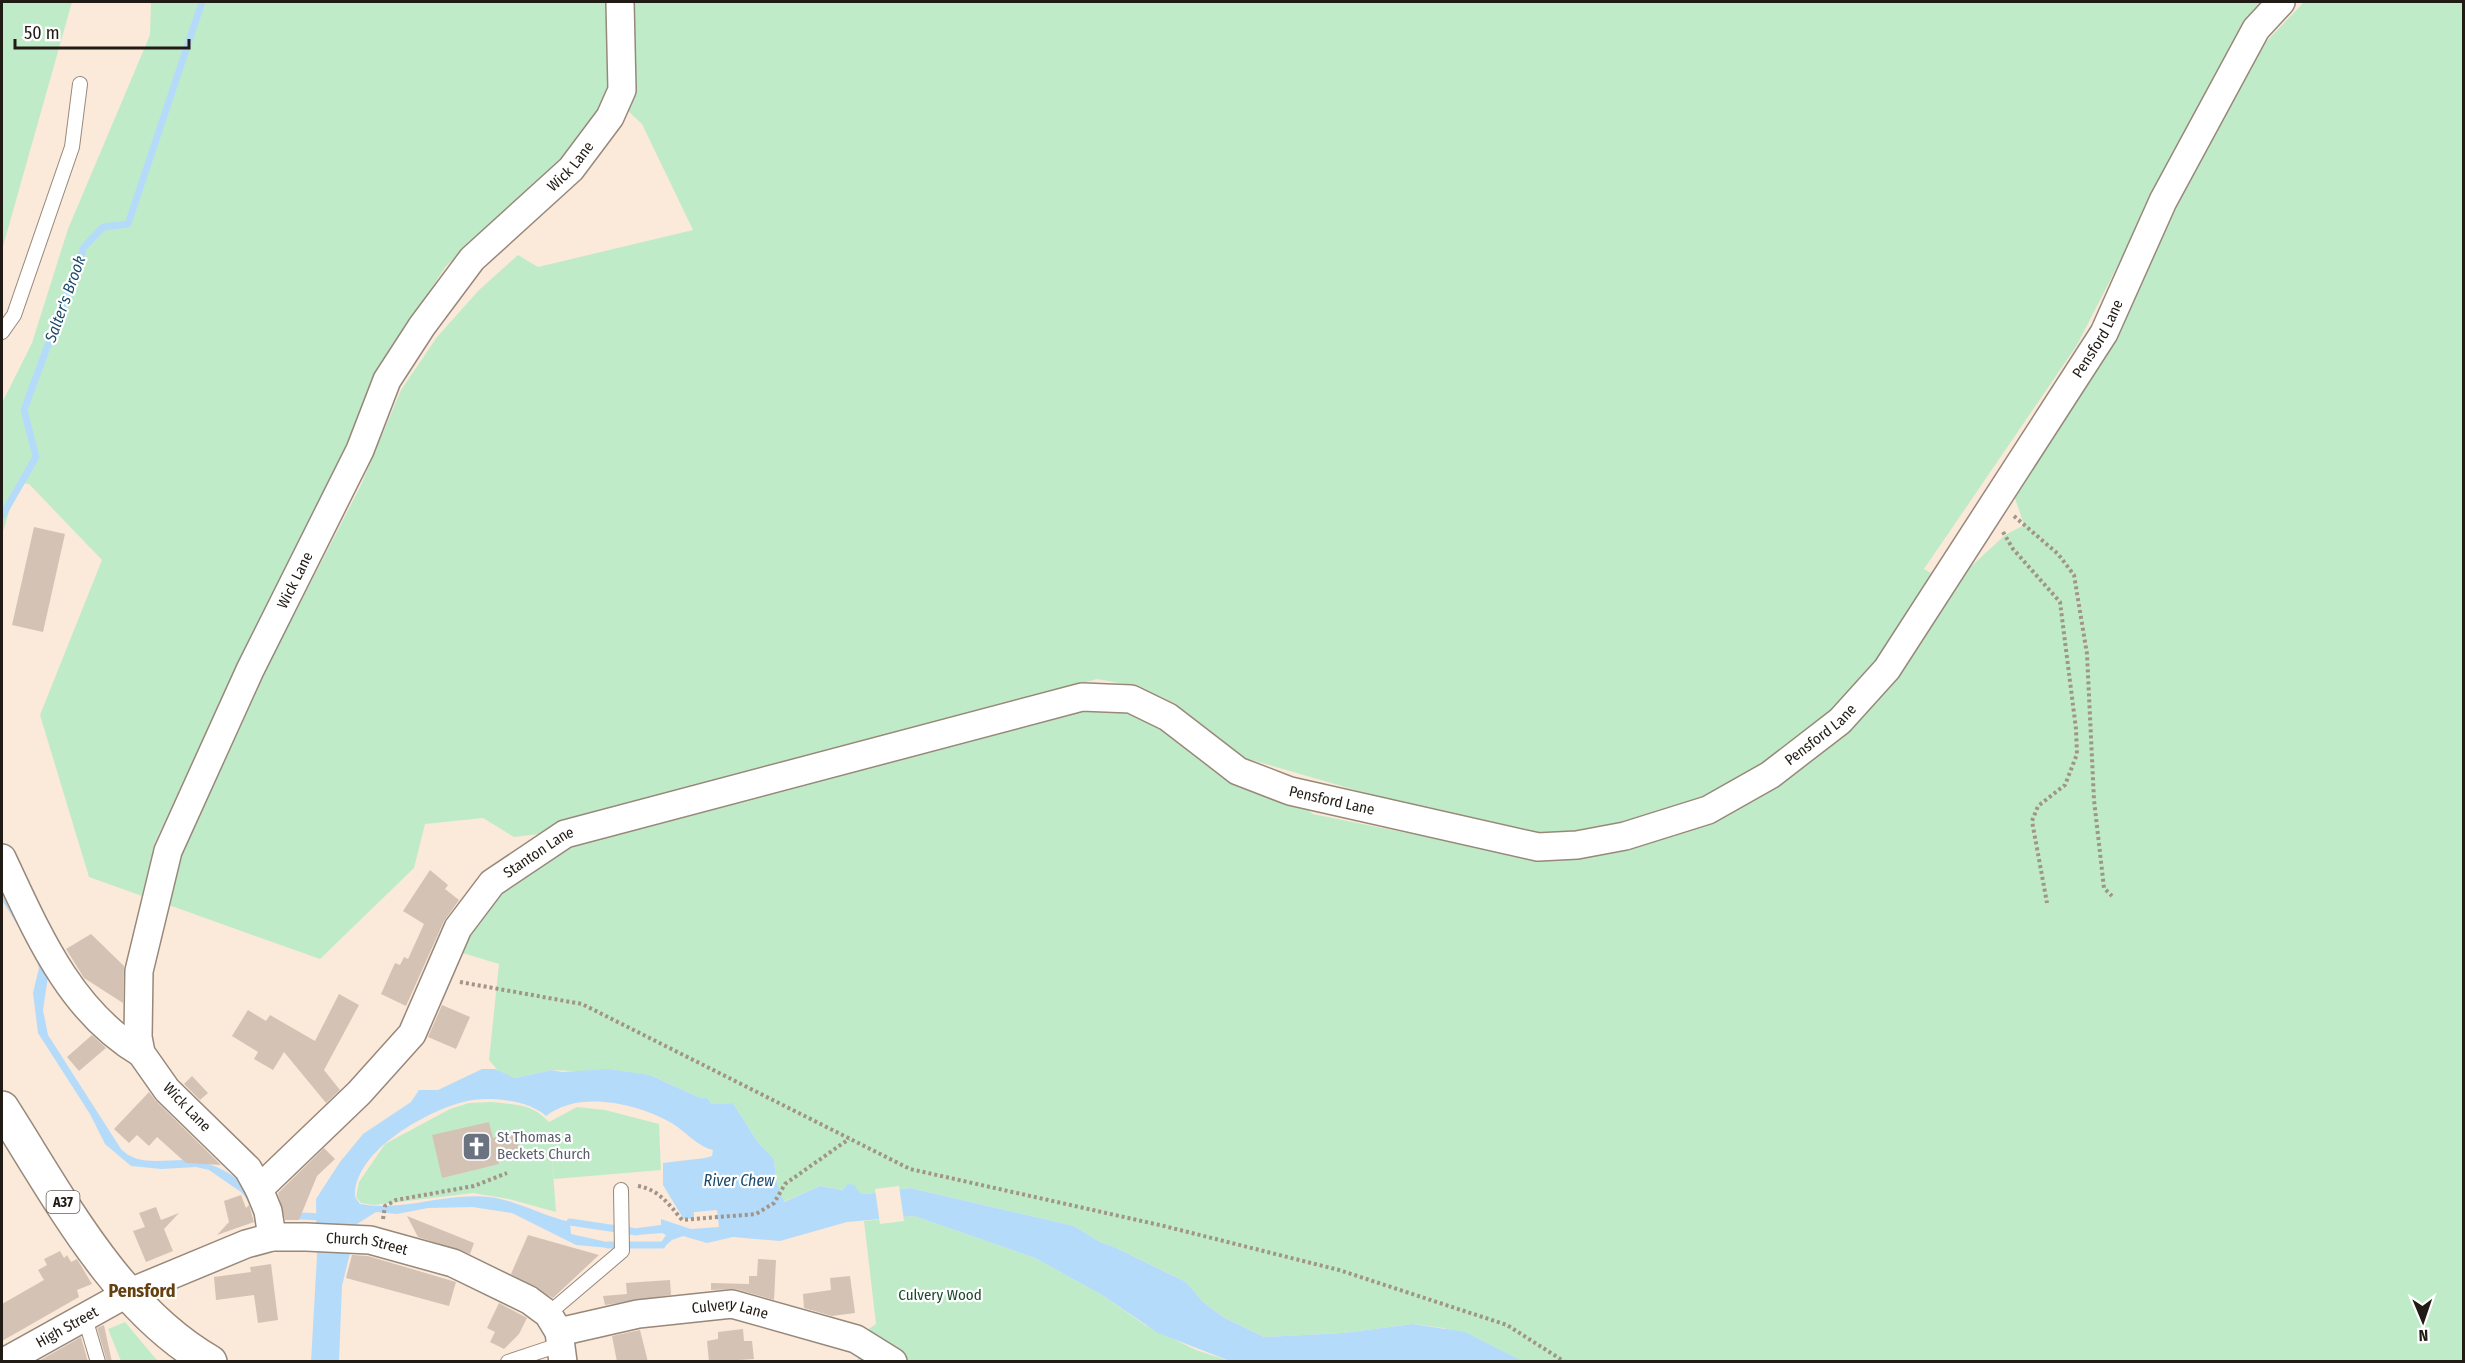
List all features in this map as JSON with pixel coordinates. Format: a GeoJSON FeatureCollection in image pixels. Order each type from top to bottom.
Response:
{"type":"FeatureCollection","features":[{"type":"Feature","properties":{"kind":"highway","name":"A37"},"geometry":{"type":"LineString","coordinates":[[2,1108],[99,1257],[128,1293],[174,1339],[210,1362]]}},
{"type":"Feature","properties":{"kind":"street","name":"Wick Lane"},"geometry":{"type":"LineString","coordinates":[[259,1189],[249,1169],[167,1090],[141,1053],[138,1037],[139,971],[168,851],[236,702],[360,450],[387,380],[422,326],[472,259],[571,169],[610,117],[622,90],[620,2]]}},
{"type":"Feature","properties":{"kind":"street","name":"Pensford Lane"},"geometry":{"type":"LineString","coordinates":[[1013,715],[1082,697],[1131,699],[1168,717],[1238,771],[1290,791],[1538,847],[1578,845],[1625,836],[1708,810],[1770,775],[1840,721],[1887,669],[2104,333],[2163,201],[2256,29],[2281,2]]}},
{"type":"Feature","properties":{"kind":"street","name":"Stanton Lane"},"geometry":{"type":"LineString","coordinates":[[259,1189],[359,1094],[412,1034],[458,928],[492,883],[565,834],[1013,715]]}},
{"type":"Feature","properties":{"kind":"street"},"geometry":{"type":"LineString","coordinates":[[2,858],[52,961],[64,978],[106,1029],[141,1053]]}},
{"type":"Feature","properties":{"kind":"street"},"geometry":{"type":"LineString","coordinates":[[259,1189],[268,1211],[272,1237]]}},
{"type":"Feature","properties":{"kind":"street","name":"Church Street"},"geometry":{"type":"LineString","coordinates":[[128,1293],[246,1244],[272,1237],[366,1239],[453,1263],[529,1300],[557,1338]]}},
{"type":"Feature","properties":{"kind":"street","name":"High Street"},"geometry":{"type":"LineString","coordinates":[[3,1361],[128,1293]]}},
{"type":"Feature","properties":{"kind":"street","name":"Culvery Lane"},"geometry":{"type":"LineString","coordinates":[[557,1338],[638,1314],[732,1304],[856,1339],[893,1362]]}},
{"type":"Feature","properties":{"kind":"lane"},"geometry":{"type":"LineString","coordinates":[[2,332],[14,315],[72,147],[80,84]]}},
{"type":"Feature","properties":{"kind":"lane"},"geometry":{"type":"LineString","coordinates":[[508,1362],[557,1338],[622,1251],[621,1190]]}},
{"type":"Feature","properties":{"kind":"lane"},"geometry":{"type":"LineString","coordinates":[[85,1318],[98,1362]]}},
{"type":"Feature","properties":{"kind":"path"},"geometry":{"type":"LineString","coordinates":[[1992,506],[2058,554],[2074,575],[2087,654],[2094,800],[2104,888],[2112,896]]}},
{"type":"Feature","properties":{"kind":"path"},"geometry":{"type":"LineString","coordinates":[[1992,506],[2013,549],[2060,602],[2077,754],[2065,785],[2038,806],[2032,821],[2047,903]]}},
{"type":"Feature","properties":{"kind":"path"},"geometry":{"type":"LineString","coordinates":[[481,985],[582,1004],[910,1169],[1164,1226],[1339,1270],[1507,1325],[1565,1362]]}},
{"type":"Feature","properties":{"kind":"path"},"geometry":{"type":"LineString","coordinates":[[621,1190],[630,1185],[650,1189],[663,1196],[682,1220],[756,1214],[774,1203],[785,1184],[849,1138]]}},
{"type":"Feature","properties":{"kind":"path"},"geometry":{"type":"LineString","coordinates":[[384,1216],[385,1206],[396,1200],[474,1186],[507,1173]]}},
{"type":"Feature","properties":{"kind":"green space"},"geometry":{"type":"Polygon","coordinates":[[[2,2],[72,2],[2,250],[2,2]]]}},
{"type":"Feature","properties":{"kind":"green space"},"geometry":{"type":"Polygon","coordinates":[[[151,2],[609,2],[611,87],[595,119],[550,173],[446,266],[378,370],[339,461],[155,842],[142,896],[89,877],[40,715],[102,560],[29,484],[18,482],[2,535],[2,403],[32,343],[68,229],[150,35],[151,2]]]}},
{"type":"Feature","properties":{"kind":"green space"},"geometry":{"type":"Polygon","coordinates":[[[627,2],[2265,2],[2142,218],[2077,345],[1924,569],[1951,585],[2005,535],[2024,525],[2013,492],[2171,205],[2264,44],[2304,2],[2463,2],[2463,1361],[1522,1362],[1474,1337],[1443,1328],[1413,1324],[1343,1333],[1264,1337],[1223,1317],[1203,1302],[1186,1282],[1100,1242],[1074,1226],[910,1188],[867,1194],[820,1186],[783,1202],[776,1180],[774,1159],[757,1141],[733,1103],[712,1104],[707,1098],[698,1097],[650,1075],[552,1070],[514,1078],[500,1073],[489,1060],[499,964],[459,952],[497,888],[566,836],[1110,702],[1289,795],[1313,814],[1427,837],[1407,805],[1245,758],[1174,703],[1136,686],[1097,679],[564,831],[514,837],[483,818],[425,824],[414,868],[320,959],[166,904],[174,860],[264,673],[361,485],[401,390],[437,337],[479,290],[518,255],[538,267],[693,230],[642,124],[626,109],[627,2]]]}},
{"type":"Feature","properties":{"kind":"green space"},"geometry":{"type":"Polygon","coordinates":[[[492,1102],[529,1108],[549,1122],[577,1107],[605,1110],[659,1124],[661,1170],[554,1179],[552,1158],[556,1212],[509,1199],[473,1193],[374,1205],[361,1203],[356,1197],[359,1182],[385,1144],[450,1109],[469,1103],[492,1102]]]}},
{"type":"Feature","properties":{"kind":"green space","name":"Culvery Wood"},"geometry":{"type":"Polygon","coordinates":[[[914,1216],[1035,1258],[1102,1295],[1145,1325],[1196,1350],[1230,1361],[858,1361],[856,1338],[876,1324],[864,1221],[914,1216]]]}},
{"type":"Feature","properties":{"kind":"green space"},"geometry":{"type":"Polygon","coordinates":[[[125,1322],[160,1361],[121,1361],[108,1329],[125,1322]]]}},
{"type":"Feature","properties":{"kind":"water"},"geometry":{"type":"Polygon","coordinates":[[[2,886],[49,970],[43,1010],[48,1035],[121,1149],[128,1155],[144,1160],[188,1160],[225,1171],[246,1188],[253,1198],[260,1222],[255,1223],[252,1205],[241,1192],[209,1170],[196,1167],[161,1169],[131,1166],[105,1144],[90,1114],[38,1033],[33,993],[39,968],[34,952],[2,900],[2,886]]]}},
{"type":"Feature","properties":{"kind":"water","name":"River Chew"},"geometry":{"type":"Polygon","coordinates":[[[482,1069],[495,1069],[514,1078],[552,1070],[562,1072],[608,1069],[650,1075],[698,1097],[707,1098],[712,1104],[733,1103],[757,1141],[774,1159],[776,1180],[784,1202],[820,1186],[843,1190],[848,1184],[854,1185],[860,1193],[867,1194],[910,1188],[1074,1226],[1100,1242],[1186,1282],[1203,1302],[1223,1317],[1264,1337],[1343,1333],[1413,1324],[1465,1332],[1522,1361],[1230,1361],[1158,1333],[1102,1295],[1035,1258],[914,1216],[847,1222],[780,1241],[733,1237],[707,1243],[683,1236],[672,1240],[662,1249],[662,1241],[666,1235],[662,1233],[637,1235],[637,1228],[661,1225],[661,1219],[691,1229],[719,1227],[717,1210],[694,1212],[694,1219],[683,1218],[663,1185],[663,1163],[705,1158],[712,1156],[713,1150],[702,1145],[670,1122],[641,1109],[624,1105],[590,1101],[574,1103],[546,1116],[530,1106],[486,1099],[467,1101],[433,1113],[396,1135],[379,1149],[366,1164],[358,1180],[355,1197],[360,1204],[392,1206],[457,1197],[490,1197],[570,1222],[571,1234],[607,1242],[609,1248],[576,1245],[512,1213],[472,1207],[428,1208],[397,1214],[376,1212],[357,1224],[342,1286],[339,1361],[311,1362],[317,1256],[316,1199],[340,1162],[363,1134],[411,1102],[419,1090],[438,1090],[482,1069]]]}},
{"type":"Feature","properties":{"kind":"pier"},"geometry":{"type":"Polygon","coordinates":[[[899,1186],[904,1221],[880,1224],[875,1189],[899,1186]]]}},
{"type":"Feature","properties":{"kind":"building"},"geometry":{"type":"Polygon","coordinates":[[[34,527],[65,534],[43,632],[12,625],[34,527]]]}},
{"type":"Feature","properties":{"kind":"building"},"geometry":{"type":"Polygon","coordinates":[[[430,870],[448,885],[445,889],[459,900],[444,921],[406,1006],[381,994],[395,963],[400,965],[404,957],[408,959],[424,924],[403,911],[430,870]]]}},
{"type":"Feature","properties":{"kind":"building"},"geometry":{"type":"Polygon","coordinates":[[[91,934],[124,966],[123,1003],[84,978],[66,949],[91,934]]]}},
{"type":"Feature","properties":{"kind":"building"},"geometry":{"type":"Polygon","coordinates":[[[339,994],[359,1005],[324,1070],[340,1090],[326,1103],[284,1052],[273,1070],[254,1059],[258,1052],[232,1036],[248,1010],[266,1021],[270,1015],[315,1041],[339,994]]]}},
{"type":"Feature","properties":{"kind":"building"},"geometry":{"type":"Polygon","coordinates":[[[442,1005],[470,1017],[456,1049],[428,1037],[442,1005]]]}},
{"type":"Feature","properties":{"kind":"building"},"geometry":{"type":"Polygon","coordinates":[[[92,1035],[106,1048],[79,1071],[67,1057],[92,1035]]]}},
{"type":"Feature","properties":{"kind":"building"},"geometry":{"type":"Polygon","coordinates":[[[192,1076],[208,1093],[200,1100],[184,1084],[192,1076]]]}},
{"type":"Feature","properties":{"kind":"building"},"geometry":{"type":"Polygon","coordinates":[[[149,1092],[221,1165],[186,1163],[157,1137],[149,1146],[137,1135],[129,1143],[114,1129],[149,1092]]]}},
{"type":"Feature","properties":{"kind":"building","name":"St Thomas a Beckets Church"},"geometry":{"type":"Polygon","coordinates":[[[489,1122],[493,1138],[516,1132],[520,1154],[498,1159],[499,1164],[442,1178],[432,1135],[489,1122]]]}},
{"type":"Feature","properties":{"kind":"building"},"geometry":{"type":"Polygon","coordinates":[[[324,1148],[335,1159],[317,1176],[299,1220],[285,1220],[278,1193],[324,1148]]]}},
{"type":"Feature","properties":{"kind":"building"},"geometry":{"type":"Polygon","coordinates":[[[241,1195],[246,1208],[249,1205],[254,1222],[217,1235],[229,1222],[224,1201],[241,1195]]]}},
{"type":"Feature","properties":{"kind":"building"},"geometry":{"type":"Polygon","coordinates":[[[156,1207],[161,1220],[179,1213],[164,1229],[173,1251],[146,1262],[133,1231],[145,1227],[139,1213],[156,1207]]]}},
{"type":"Feature","properties":{"kind":"building"},"geometry":{"type":"Polygon","coordinates":[[[407,1216],[474,1243],[470,1254],[418,1237],[407,1216]]]}},
{"type":"Feature","properties":{"kind":"building"},"geometry":{"type":"Polygon","coordinates":[[[528,1235],[599,1255],[553,1298],[511,1274],[528,1235]]]}},
{"type":"Feature","properties":{"kind":"building"},"geometry":{"type":"Polygon","coordinates":[[[60,1251],[64,1258],[67,1255],[71,1262],[77,1259],[92,1284],[77,1290],[79,1297],[2,1341],[2,1304],[44,1280],[38,1270],[47,1265],[44,1259],[60,1251]]]}},
{"type":"Feature","properties":{"kind":"building"},"geometry":{"type":"Polygon","coordinates":[[[352,1255],[368,1256],[456,1282],[449,1306],[346,1278],[352,1255]]]}},
{"type":"Feature","properties":{"kind":"building"},"geometry":{"type":"Polygon","coordinates":[[[758,1259],[776,1260],[774,1300],[736,1289],[711,1290],[711,1283],[749,1284],[749,1276],[757,1276],[758,1259]]]}},
{"type":"Feature","properties":{"kind":"building"},"geometry":{"type":"Polygon","coordinates":[[[271,1264],[278,1320],[258,1323],[254,1295],[216,1300],[214,1277],[251,1272],[250,1267],[271,1264]]]}},
{"type":"Feature","properties":{"kind":"building"},"geometry":{"type":"Polygon","coordinates":[[[850,1276],[855,1313],[832,1316],[804,1308],[803,1294],[831,1290],[830,1278],[850,1276]]]}},
{"type":"Feature","properties":{"kind":"building"},"geometry":{"type":"Polygon","coordinates":[[[670,1280],[671,1295],[605,1305],[603,1296],[627,1294],[626,1283],[670,1280]]]}},
{"type":"Feature","properties":{"kind":"building"},"geometry":{"type":"Polygon","coordinates":[[[499,1303],[527,1318],[519,1334],[504,1349],[490,1342],[495,1332],[487,1328],[499,1303]]]}},
{"type":"Feature","properties":{"kind":"building"},"geometry":{"type":"Polygon","coordinates":[[[104,1325],[112,1362],[107,1362],[97,1328],[104,1325]]]}},
{"type":"Feature","properties":{"kind":"building"},"geometry":{"type":"Polygon","coordinates":[[[743,1329],[744,1341],[752,1341],[754,1359],[709,1362],[707,1341],[718,1339],[718,1332],[743,1329]]]}},
{"type":"Feature","properties":{"kind":"building"},"geometry":{"type":"Polygon","coordinates":[[[640,1330],[648,1362],[617,1362],[612,1336],[640,1330]]]}},
{"type":"Feature","properties":{"kind":"building"},"geometry":{"type":"Polygon","coordinates":[[[81,1337],[88,1362],[37,1362],[81,1337]]]}},
{"type":"Feature","properties":{"kind":"waterway","name":"Salter's Brook"},"geometry":{"type":"LineString","coordinates":[[2,516],[36,457],[24,410],[84,247],[103,227],[128,224],[202,2]]}},
{"type":"Feature","properties":{"kind":"waterway"},"geometry":{"type":"LineString","coordinates":[[301,1216],[323,1217]]}},
{"type":"Feature","properties":{"kind":"waterway","name":"River Chew"},"geometry":{"type":"LineString","coordinates":[[570,1222],[637,1232]]}},
{"type":"Feature","properties":{"kind":"waterway","name":"River Chew"},"geometry":{"type":"LineString","coordinates":[[608,1245],[662,1245]]}},
{"type":"Feature","properties":{"kind":"place","name":"St Thomas a Beckets Church"},"geometry":{"type":"Point","coordinates":[476,1146]}},
{"type":"Feature","properties":{"kind":"district","name":"Pensford"},"geometry":{"type":"Point","coordinates":[142,1291]}}]}
